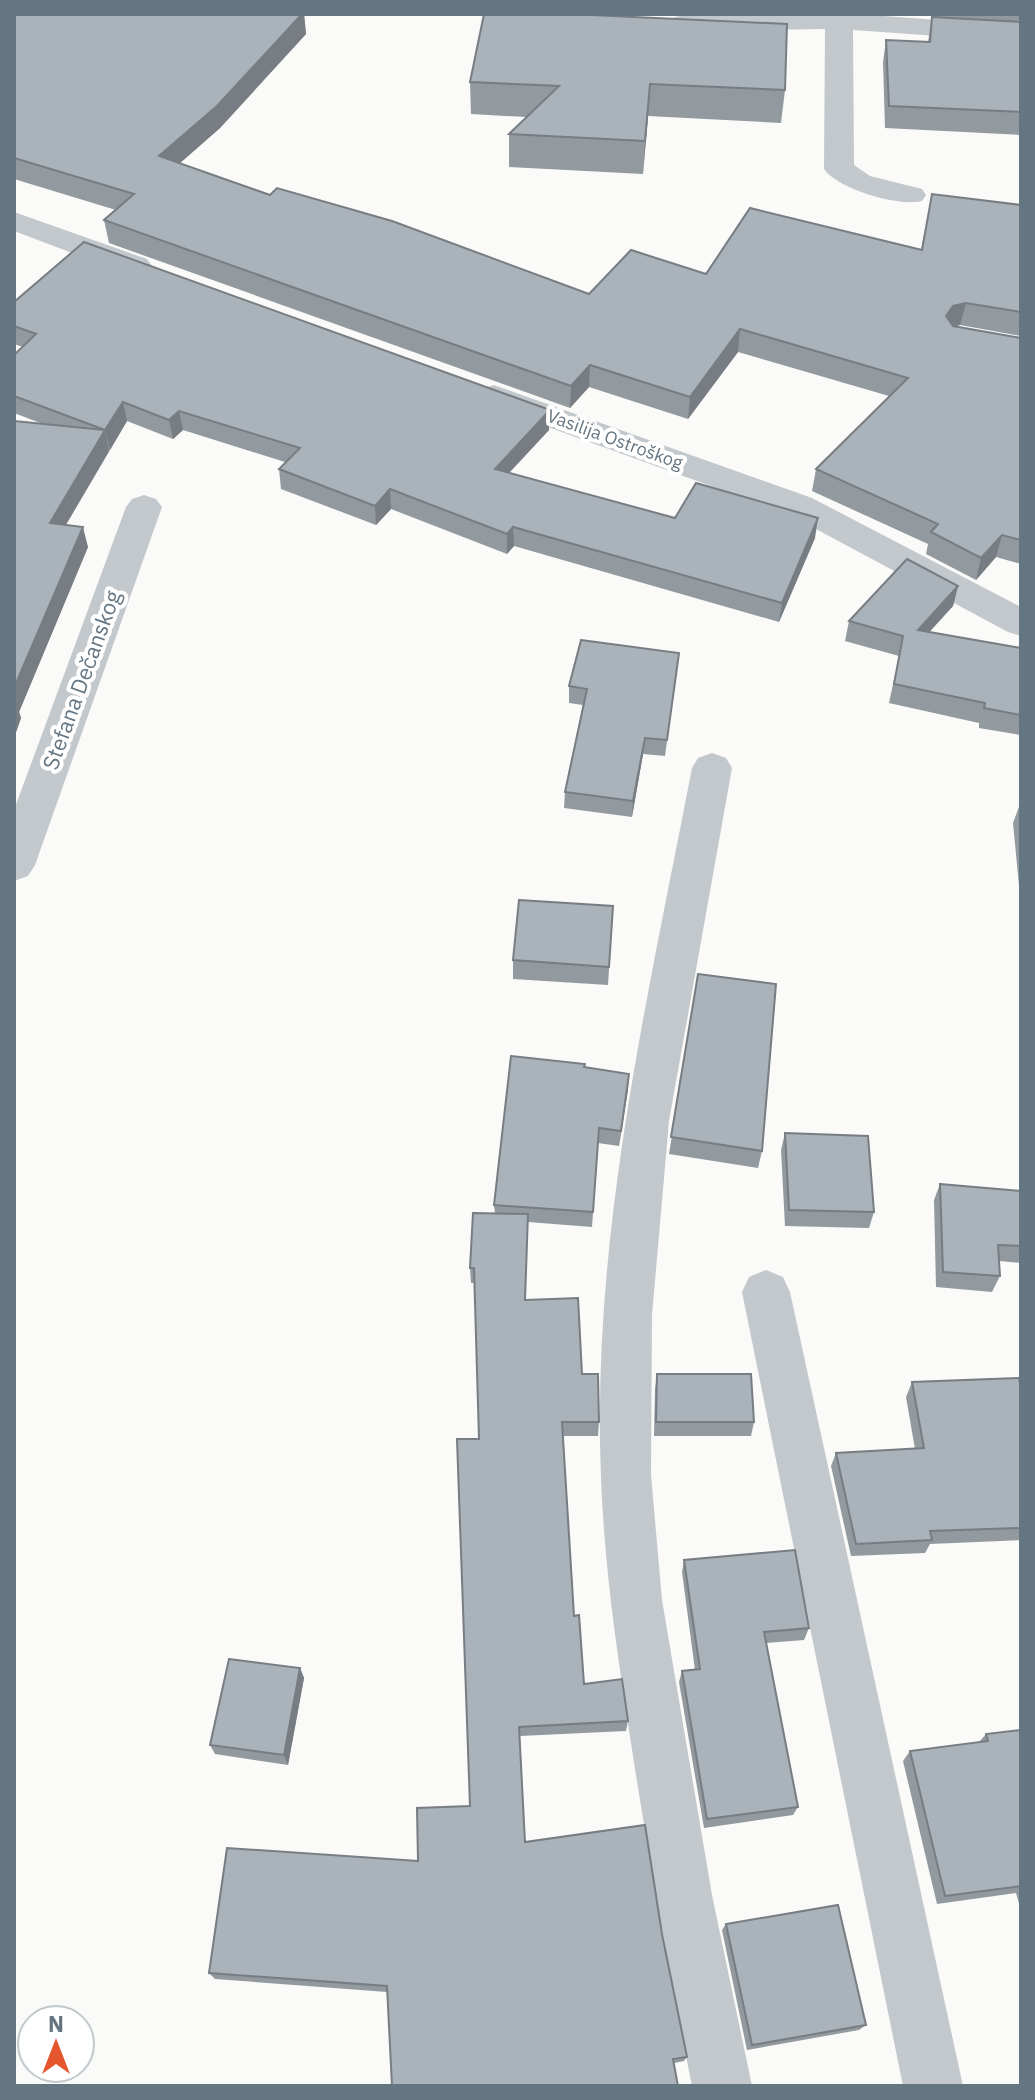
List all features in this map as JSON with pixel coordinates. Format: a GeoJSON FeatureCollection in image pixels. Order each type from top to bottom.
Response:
{"type":"FeatureCollection","features":[{"type":"Feature","properties":{"kind":"street"},"geometry":{"type":"LineString","coordinates":[[840,18],[839,169],[859,182],[911,195]]}},
{"type":"Feature","properties":{"kind":"street"},"geometry":{"type":"LineString","coordinates":[[655,23],[840,18],[1021,34]]}},
{"type":"Feature","properties":{"kind":"street"},"geometry":{"type":"LineString","coordinates":[[14,221],[169,278]]}},
{"type":"Feature","properties":{"kind":"street","name":"Vasilija Ostroškog"},"geometry":{"type":"LineString","coordinates":[[464,385],[800,506],[1021,623]]}},
{"type":"Feature","properties":{"kind":"street","name":"Stefana Dečanskog"},"geometry":{"type":"LineString","coordinates":[[15,857],[144,507]]}},
{"type":"Feature","properties":{"kind":"street"},"geometry":{"type":"LineString","coordinates":[[712,768],[646,1121],[628,1315],[626,1475],[638,1615],[683,1895],[722,2086]]}},
{"type":"Feature","properties":{"kind":"street"},"geometry":{"type":"LineString","coordinates":[[766,1292],[933,2086]]}},
{"type":"Feature","properties":{"kind":"building"},"geometry":{"type":"Polygon","coordinates":[[[14,14],[302,14],[217,106],[159,156],[270,195],[277,188],[392,221],[589,294],[631,250],[706,274],[750,208],[922,250],[932,194],[1021,205],[1021,312],[966,303],[953,306],[946,316],[953,326],[1021,338],[1021,540],[1002,535],[981,558],[931,532],[938,524],[816,469],[908,378],[740,329],[690,397],[590,365],[571,386],[104,220],[134,194],[14,158],[14,14]]]}},
{"type":"Feature","properties":{"kind":"building"},"geometry":{"type":"Polygon","coordinates":[[[484,14],[569,14],[787,24],[785,90],[650,84],[645,141],[509,134],[559,86],[470,82],[484,14]]]}},
{"type":"Feature","properties":{"kind":"building"},"geometry":{"type":"Polygon","coordinates":[[[932,17],[1021,22],[1021,112],[889,106],[886,40],[930,42],[932,17]]]}},
{"type":"Feature","properties":{"kind":"building"},"geometry":{"type":"Polygon","coordinates":[[[84,242],[550,410],[495,469],[675,518],[696,483],[818,518],[782,603],[513,527],[507,534],[390,489],[375,506],[279,469],[300,448],[179,411],[169,420],[123,402],[105,430],[14,396],[14,355],[36,334],[14,326],[14,302],[84,242]]]}},
{"type":"Feature","properties":{"kind":"building"},"geometry":{"type":"Polygon","coordinates":[[[14,421],[105,430],[50,523],[83,527],[14,688],[14,421]]]}},
{"type":"Feature","properties":{"kind":"building"},"geometry":{"type":"Polygon","coordinates":[[[907,559],[958,586],[918,630],[1021,648],[1021,715],[984,708],[985,703],[894,684],[903,636],[849,621],[907,559]]]}},
{"type":"Feature","properties":{"kind":"building"},"geometry":{"type":"Polygon","coordinates":[[[581,640],[679,653],[667,740],[645,738],[633,801],[565,792],[587,689],[569,686],[581,640]]]}},
{"type":"Feature","properties":{"kind":"building"},"geometry":{"type":"Polygon","coordinates":[[[519,900],[613,906],[609,967],[513,960],[519,900]]]}},
{"type":"Feature","properties":{"kind":"building"},"geometry":{"type":"Polygon","coordinates":[[[698,974],[776,984],[762,1151],[671,1137],[698,974]]]}},
{"type":"Feature","properties":{"kind":"building"},"geometry":{"type":"Polygon","coordinates":[[[511,1056],[585,1064],[584,1067],[629,1074],[621,1131],[599,1128],[593,1212],[494,1205],[511,1056]]]}},
{"type":"Feature","properties":{"kind":"building"},"geometry":{"type":"Polygon","coordinates":[[[785,1133],[868,1136],[874,1212],[789,1210],[785,1133]]]}},
{"type":"Feature","properties":{"kind":"building"},"geometry":{"type":"Polygon","coordinates":[[[940,1184],[1021,1191],[1021,1246],[998,1245],[1000,1276],[943,1272],[940,1184]]]}},
{"type":"Feature","properties":{"kind":"building"},"geometry":{"type":"Polygon","coordinates":[[[473,1213],[528,1214],[525,1300],[578,1298],[582,1374],[598,1374],[599,1422],[562,1422],[574,1616],[579,1615],[584,1684],[622,1679],[628,1721],[519,1727],[525,1842],[645,1825],[662,1934],[687,2057],[673,2059],[678,2086],[392,2086],[387,1986],[209,1973],[227,1848],[418,1861],[417,1808],[470,1806],[457,1439],[479,1439],[474,1268],[470,1268],[473,1213]]]}},
{"type":"Feature","properties":{"kind":"building"},"geometry":{"type":"Polygon","coordinates":[[[657,1374],[751,1374],[754,1422],[656,1422],[657,1374]]]}},
{"type":"Feature","properties":{"kind":"building"},"geometry":{"type":"Polygon","coordinates":[[[1019,1378],[1021,1528],[930,1531],[932,1540],[856,1544],[836,1453],[924,1448],[912,1382],[1019,1378]]]}},
{"type":"Feature","properties":{"kind":"building"},"geometry":{"type":"Polygon","coordinates":[[[795,1550],[809,1628],[764,1632],[798,1807],[707,1819],[682,1671],[700,1669],[684,1560],[795,1550]]]}},
{"type":"Feature","properties":{"kind":"building"},"geometry":{"type":"Polygon","coordinates":[[[229,1659],[300,1668],[284,1755],[210,1745],[229,1659]]]}},
{"type":"Feature","properties":{"kind":"building"},"geometry":{"type":"Polygon","coordinates":[[[1021,1730],[1021,1886],[945,1896],[910,1751],[988,1741],[986,1734],[1021,1730]]]}},
{"type":"Feature","properties":{"kind":"building"},"geometry":{"type":"Polygon","coordinates":[[[838,1905],[866,2025],[752,2045],[726,1924],[838,1905]]]}}]}
